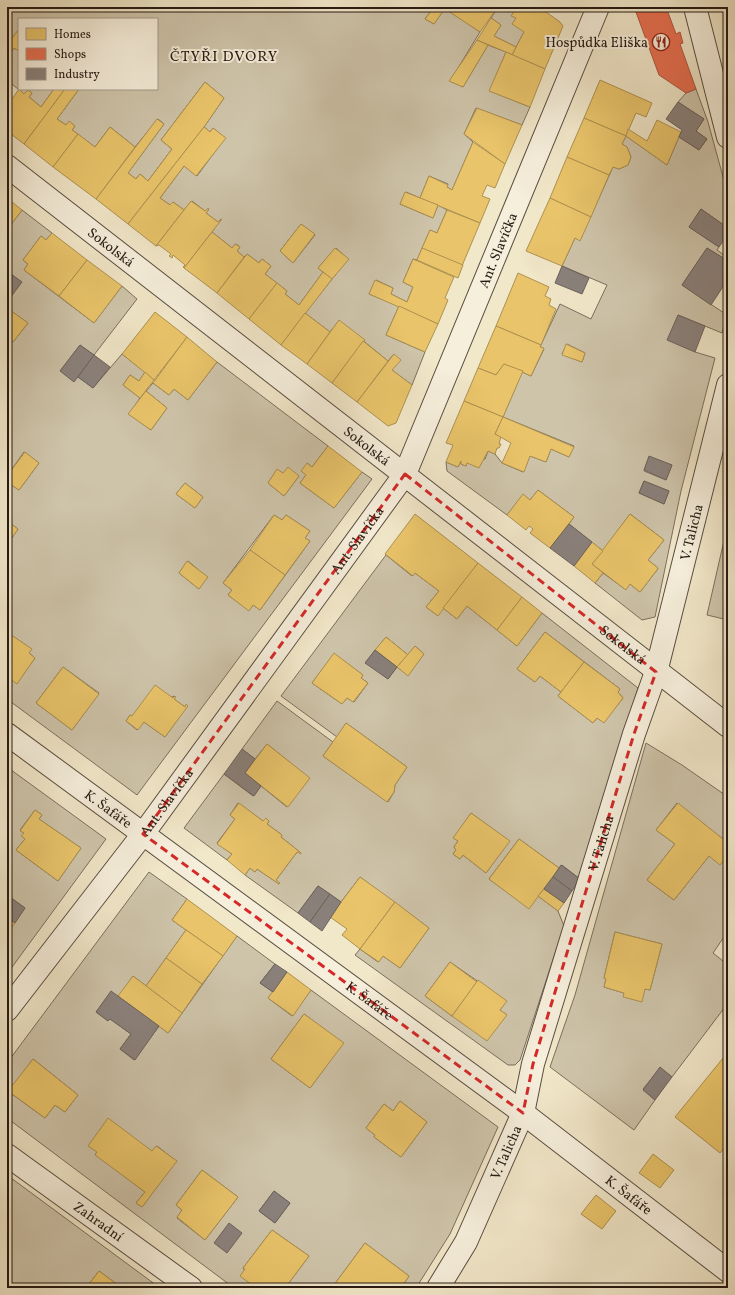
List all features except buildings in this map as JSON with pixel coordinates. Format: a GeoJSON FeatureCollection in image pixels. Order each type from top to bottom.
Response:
{"type":"FeatureCollection","features":[{"type":"Feature","properties":{"kind":"street"},"geometry":{"type":"LineString","coordinates":[[695,7],[728,137]]}},
{"type":"Feature","properties":{"kind":"street","name":"Ant. Slavíčka"},"geometry":{"type":"LineString","coordinates":[[7,1010],[143,834],[405,474],[594,9]]}},
{"type":"Feature","properties":{"kind":"street","name":"Sokolská"},"geometry":{"type":"LineString","coordinates":[[7,166],[405,474],[656,672],[728,726]]}},
{"type":"Feature","properties":{"kind":"street","name":"V. Talicha"},"geometry":{"type":"LineString","coordinates":[[438,1288],[466,1242],[523,1113],[536,1056],[634,734],[656,672],[728,385]]}},
{"type":"Feature","properties":{"kind":"street","name":"K. Šafáře"},"geometry":{"type":"LineString","coordinates":[[7,734],[523,1113],[728,1271]]}},
{"type":"Feature","properties":{"kind":"street","name":"Zahradní"},"geometry":{"type":"LineString","coordinates":[[7,1155],[191,1288]]}},
{"type":"Feature","properties":{"kind":"highlighted area"},"geometry":{"type":"Polygon","coordinates":[[[405,474],[656,672],[634,734],[533,1064],[523,1113],[143,834],[405,474]]]}},
{"type":"Feature","properties":{"kind":"shaded area"},"geometry":{"type":"Polygon","coordinates":[[[7,7],[434,7],[425,19],[434,24],[445,8],[480,32],[450,81],[463,87],[488,45],[506,52],[490,91],[530,107],[522,125],[476,108],[464,134],[473,142],[452,190],[447,187],[448,184],[429,176],[420,198],[406,192],[400,204],[433,218],[438,205],[447,210],[437,233],[430,230],[417,260],[413,259],[403,282],[413,287],[407,302],[391,294],[393,288],[376,280],[369,294],[399,306],[386,335],[425,352],[412,385],[392,370],[394,354],[388,361],[339,321],[330,332],[305,313],[348,259],[336,248],[318,268],[323,272],[299,305],[285,294],[287,291],[265,274],[271,266],[262,259],[259,263],[247,254],[244,257],[237,251],[240,247],[236,244],[232,248],[212,232],[221,219],[218,222],[206,213],[209,209],[205,211],[192,201],[184,210],[173,202],[170,205],[160,198],[184,166],[197,176],[225,138],[213,128],[210,132],[204,127],[224,98],[205,82],[161,140],[172,149],[148,181],[140,174],[136,179],[128,173],[164,124],[158,119],[135,147],[110,127],[95,147],[72,130],[75,126],[69,122],[66,125],[57,119],[78,90],[158,90],[158,18],[18,18],[18,30],[7,45],[7,7]],[[301,224],[280,251],[293,263],[315,235],[301,224]]]}},
{"type":"Feature","properties":{"kind":"shaded area"},"geometry":{"type":"Polygon","coordinates":[[[498,7],[517,7],[512,16],[516,18],[524,32],[516,47],[494,36],[501,25],[491,18],[498,7]]]}},
{"type":"Feature","properties":{"kind":"shaded area"},"geometry":{"type":"Polygon","coordinates":[[[14,48],[18,50],[18,89],[7,80],[7,58],[14,48]]]}},
{"type":"Feature","properties":{"kind":"shaded area"},"geometry":{"type":"Polygon","coordinates":[[[696,89],[708,122],[728,195],[728,228],[701,209],[689,227],[719,247],[717,250],[728,258],[728,261],[707,248],[682,285],[727,315],[722,333],[678,315],[695,352],[715,358],[681,491],[655,617],[642,620],[595,583],[603,573],[625,589],[630,584],[640,592],[658,568],[648,560],[664,540],[630,514],[603,551],[569,524],[574,517],[538,490],[530,500],[523,495],[507,515],[447,471],[446,462],[458,467],[461,461],[461,464],[466,466],[467,463],[485,459],[488,451],[495,454],[502,463],[523,472],[530,456],[546,462],[551,449],[569,457],[574,446],[503,417],[522,372],[531,376],[544,349],[540,347],[560,304],[591,319],[607,285],[562,266],[575,238],[580,240],[613,167],[619,169],[628,165],[631,157],[627,147],[622,144],[626,136],[667,165],[679,137],[699,150],[707,139],[696,131],[704,119],[678,102],[686,93],[696,89]],[[567,344],[562,354],[582,362],[585,353],[567,344]],[[649,457],[644,471],[666,480],[672,465],[649,457]],[[644,481],[639,493],[664,504],[669,491],[644,481]]]}},
{"type":"Feature","properties":{"kind":"shaded area"},"geometry":{"type":"Polygon","coordinates":[[[19,90],[28,90],[24,94],[19,90]]]}},
{"type":"Feature","properties":{"kind":"shaded area"},"geometry":{"type":"Polygon","coordinates":[[[28,90],[53,90],[41,107],[29,97],[32,93],[28,90]]]}},
{"type":"Feature","properties":{"kind":"shaded area"},"geometry":{"type":"Polygon","coordinates":[[[22,210],[52,233],[46,240],[41,236],[23,260],[28,264],[24,270],[94,323],[122,286],[137,299],[94,355],[80,345],[60,371],[78,377],[93,388],[122,354],[145,372],[139,381],[130,375],[123,385],[140,398],[129,414],[151,430],[167,408],[146,391],[153,383],[169,395],[174,389],[188,400],[217,362],[328,446],[312,467],[307,463],[306,475],[300,483],[334,508],[362,472],[372,479],[137,795],[7,699],[7,682],[10,679],[17,683],[35,658],[29,653],[31,649],[7,632],[7,545],[18,529],[7,521],[7,482],[19,490],[39,463],[24,452],[7,476],[7,338],[13,342],[28,323],[7,308],[7,302],[21,282],[7,271],[7,230],[22,210]],[[277,470],[268,483],[284,496],[299,476],[283,473],[277,470]],[[185,483],[176,494],[195,508],[203,497],[185,483]],[[274,515],[223,583],[232,590],[228,595],[249,610],[253,605],[260,610],[310,541],[305,538],[310,531],[286,515],[282,520],[274,515]],[[188,561],[179,573],[199,589],[207,577],[188,561]],[[63,667],[36,703],[72,730],[99,693],[63,667]],[[174,696],[132,716],[130,715],[126,721],[137,730],[144,722],[165,737],[187,706],[185,707],[174,699],[174,696]]]}},
{"type":"Feature","properties":{"kind":"shaded area"},"geometry":{"type":"Polygon","coordinates":[[[728,523],[728,620],[707,615],[728,523]]]}},
{"type":"Feature","properties":{"kind":"shaded area"},"geometry":{"type":"Polygon","coordinates":[[[386,555],[412,576],[415,573],[439,591],[426,607],[437,615],[443,608],[457,619],[467,606],[517,646],[542,613],[638,688],[580,879],[562,865],[559,868],[519,839],[489,879],[529,908],[538,896],[558,911],[564,926],[520,1060],[515,1065],[508,1065],[355,955],[360,949],[378,962],[383,956],[400,968],[429,928],[360,877],[341,902],[318,886],[298,913],[245,875],[250,868],[255,872],[257,869],[279,884],[276,880],[297,852],[301,853],[281,837],[282,835],[267,824],[269,821],[266,819],[263,821],[238,803],[230,815],[235,819],[217,843],[232,854],[227,860],[184,828],[224,774],[253,796],[261,786],[287,807],[309,778],[267,744],[255,759],[242,749],[277,701],[333,742],[323,756],[388,802],[394,792],[395,785],[407,767],[346,723],[337,737],[281,696],[386,555]],[[545,632],[517,669],[535,682],[540,676],[561,692],[558,696],[593,723],[597,718],[604,722],[623,698],[618,692],[620,689],[545,632]],[[386,637],[366,662],[388,679],[397,667],[408,675],[424,654],[415,646],[408,655],[386,637]],[[334,654],[312,683],[342,704],[347,698],[354,702],[368,683],[361,678],[363,675],[334,654]],[[471,813],[454,838],[458,841],[454,847],[456,850],[453,854],[460,859],[463,855],[486,873],[509,841],[471,813]],[[450,962],[425,996],[452,1016],[507,1015],[500,1010],[506,1001],[450,962]]]}},
{"type":"Feature","properties":{"kind":"shaded area"},"geometry":{"type":"Polygon","coordinates":[[[646,743],[682,765],[728,797],[728,843],[677,803],[656,830],[675,844],[647,880],[674,900],[709,856],[728,855],[728,931],[713,953],[728,965],[728,1003],[672,1077],[660,1068],[643,1089],[655,1100],[634,1130],[550,1067],[575,995],[646,743]],[[615,932],[604,978],[606,979],[604,987],[624,993],[645,989],[650,990],[662,944],[615,932]]]}},
{"type":"Feature","properties":{"kind":"shaded area"},"geometry":{"type":"Polygon","coordinates":[[[7,767],[106,839],[7,974],[7,933],[25,908],[7,895],[7,767]],[[35,810],[20,830],[24,833],[22,836],[25,839],[16,850],[58,881],[81,848],[39,819],[42,815],[35,810]]]}},
{"type":"Feature","properties":{"kind":"shaded area"},"geometry":{"type":"Polygon","coordinates":[[[149,872],[187,899],[172,920],[186,930],[146,986],[133,976],[119,997],[111,992],[96,1012],[108,1021],[110,1019],[131,1034],[120,1049],[134,1060],[159,1026],[168,1033],[237,936],[275,964],[260,983],[273,992],[268,998],[292,1016],[311,990],[498,1127],[450,1234],[416,1288],[401,1288],[409,1276],[365,1243],[334,1285],[338,1288],[285,1288],[309,1256],[272,1230],[243,1268],[256,1288],[234,1288],[7,1118],[7,1063],[149,872]],[[304,1014],[271,1059],[310,1088],[343,1043],[304,1014]],[[33,1059],[9,1092],[45,1118],[55,1105],[65,1112],[78,1095],[33,1059]],[[400,1101],[393,1111],[384,1104],[366,1128],[375,1135],[374,1137],[401,1157],[427,1122],[400,1101]],[[157,1146],[152,1151],[97,1152],[95,1154],[145,1192],[136,1203],[142,1207],[176,1161],[157,1146]],[[202,1170],[176,1205],[182,1210],[177,1218],[205,1240],[238,1197],[202,1170]],[[274,1191],[259,1211],[275,1223],[290,1203],[274,1191]]]}},
{"type":"Feature","properties":{"kind":"shaded area"},"geometry":{"type":"Polygon","coordinates":[[[7,1175],[160,1288],[122,1288],[99,1271],[86,1288],[7,1288],[7,1175]]]}},
{"type":"Feature","properties":{"kind":"place","name":"Hospůdka Eliška"},"geometry":{"type":"Point","coordinates":[661,42]}},
{"type":"Feature","properties":{"kind":"district","name":"ČTYŘI DVORY"},"geometry":{"type":"Point","coordinates":[224,56]}}]}
